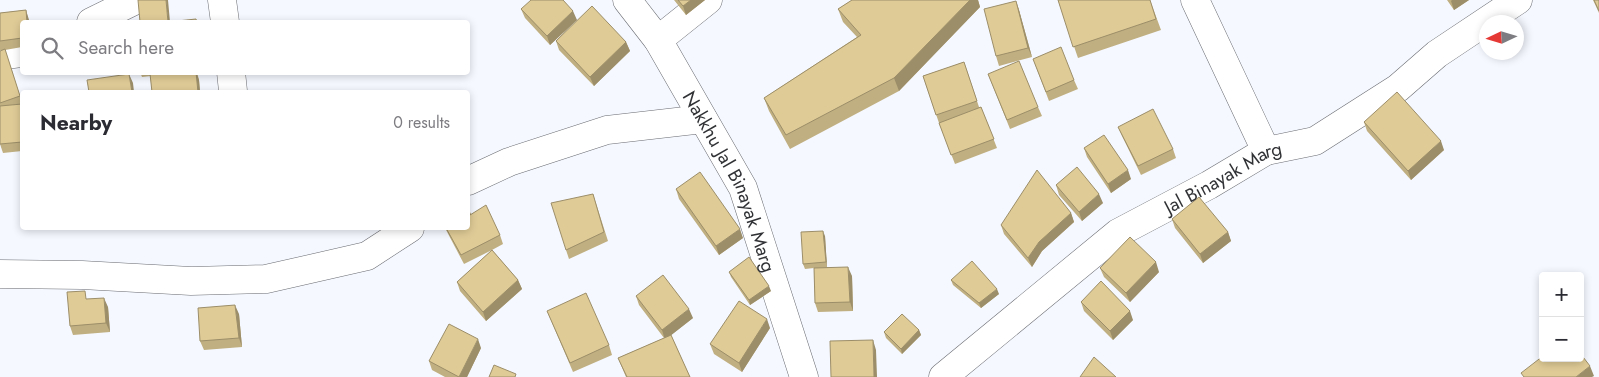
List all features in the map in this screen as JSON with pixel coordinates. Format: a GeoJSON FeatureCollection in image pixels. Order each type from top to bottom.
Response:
{"type":"FeatureCollection","features":[{"type":"Feature","properties":{"kind":"street"},"geometry":{"type":"LineString","coordinates":[[94,20],[136,0]]}},
{"type":"Feature","properties":{"kind":"street"},"geometry":{"type":"LineString","coordinates":[[222,0],[224,20]]}},
{"type":"Feature","properties":{"kind":"street","name":"Nakkhu Jal Binayak Marg"},"geometry":{"type":"LineString","coordinates":[[627,0],[658,40],[743,188],[799,376]]}},
{"type":"Feature","properties":{"kind":"street"},"geometry":{"type":"LineString","coordinates":[[658,40],[708,0]]}},
{"type":"Feature","properties":{"kind":"street"},"geometry":{"type":"LineString","coordinates":[[1195,0],[1266,151]]}},
{"type":"Feature","properties":{"kind":"street","name":"Jal Binayak Marg"},"geometry":{"type":"LineString","coordinates":[[943,377],[1118,233],[1209,185],[1266,151],[1315,140],[1398,88],[1437,54],[1518,0]]}},
{"type":"Feature","properties":{"kind":"street"},"geometry":{"type":"LineString","coordinates":[[0,56],[20,52]]}},
{"type":"Feature","properties":{"kind":"street"},"geometry":{"type":"LineString","coordinates":[[470,180],[509,162],[607,130],[703,119]]}},
{"type":"Feature","properties":{"kind":"street"},"geometry":{"type":"LineString","coordinates":[[0,274],[82,275],[191,281],[266,279],[367,256],[407,230]]}},
{"type":"Feature","properties":{"kind":"building"},"geometry":{"type":"Polygon","coordinates":[[[138,0],[166,0],[168,20],[140,20],[138,0]]]}},
{"type":"Feature","properties":{"kind":"building"},"geometry":{"type":"Polygon","coordinates":[[[531,0],[563,0],[573,11],[547,36],[521,9],[531,0]]]}},
{"type":"Feature","properties":{"kind":"building"},"geometry":{"type":"Polygon","coordinates":[[[678,0],[691,0],[683,6],[678,0]]]}},
{"type":"Feature","properties":{"kind":"building"},"geometry":{"type":"Polygon","coordinates":[[[852,0],[970,0],[894,78],[786,135],[764,98],[861,35],[838,9],[852,0]]]}},
{"type":"Feature","properties":{"kind":"building"},"geometry":{"type":"Polygon","coordinates":[[[1058,0],[1150,0],[1156,19],[1073,47],[1058,0]]]}},
{"type":"Feature","properties":{"kind":"building"},"geometry":{"type":"Polygon","coordinates":[[[1594,0],[1599,0],[1599,11],[1594,0]]]}},
{"type":"Feature","properties":{"kind":"building"},"geometry":{"type":"Polygon","coordinates":[[[1016,1],[1028,48],[996,56],[984,9],[1016,1]]]}},
{"type":"Feature","properties":{"kind":"building"},"geometry":{"type":"Polygon","coordinates":[[[592,6],[626,42],[590,77],[556,41],[592,6]]]}},
{"type":"Feature","properties":{"kind":"building"},"geometry":{"type":"Polygon","coordinates":[[[26,10],[27,20],[20,20],[20,38],[0,41],[0,13],[26,10]]]}},
{"type":"Feature","properties":{"kind":"building"},"geometry":{"type":"Polygon","coordinates":[[[1061,47],[1074,80],[1046,92],[1033,59],[1061,47]]]}},
{"type":"Feature","properties":{"kind":"building"},"geometry":{"type":"Polygon","coordinates":[[[5,49],[20,96],[0,103],[0,51],[5,49]]]}},
{"type":"Feature","properties":{"kind":"building"},"geometry":{"type":"Polygon","coordinates":[[[1019,61],[1038,107],[1007,120],[988,74],[1019,61]]]}},
{"type":"Feature","properties":{"kind":"building"},"geometry":{"type":"Polygon","coordinates":[[[964,62],[977,101],[936,115],[923,76],[964,62]]]}},
{"type":"Feature","properties":{"kind":"building"},"geometry":{"type":"Polygon","coordinates":[[[129,75],[132,90],[89,90],[87,80],[129,75]]]}},
{"type":"Feature","properties":{"kind":"building"},"geometry":{"type":"Polygon","coordinates":[[[150,75],[196,75],[198,90],[152,90],[150,75]]]}},
{"type":"Feature","properties":{"kind":"building"},"geometry":{"type":"Polygon","coordinates":[[[1397,92],[1441,141],[1408,171],[1364,122],[1397,92]]]}},
{"type":"Feature","properties":{"kind":"building"},"geometry":{"type":"Polygon","coordinates":[[[20,104],[20,142],[0,144],[0,106],[20,104]]]}},
{"type":"Feature","properties":{"kind":"building"},"geometry":{"type":"Polygon","coordinates":[[[981,107],[994,139],[951,155],[939,123],[981,107]]]}},
{"type":"Feature","properties":{"kind":"building"},"geometry":{"type":"Polygon","coordinates":[[[1153,109],[1173,149],[1138,166],[1118,127],[1153,109]]]}},
{"type":"Feature","properties":{"kind":"building"},"geometry":{"type":"Polygon","coordinates":[[[1104,135],[1128,170],[1108,184],[1084,148],[1104,135]]]}},
{"type":"Feature","properties":{"kind":"building"},"geometry":{"type":"Polygon","coordinates":[[[1077,167],[1099,194],[1079,212],[1056,185],[1077,167]]]}},
{"type":"Feature","properties":{"kind":"building"},"geometry":{"type":"Polygon","coordinates":[[[1037,170],[1071,213],[1039,242],[1028,258],[1001,225],[1037,170]]]}},
{"type":"Feature","properties":{"kind":"building"},"geometry":{"type":"Polygon","coordinates":[[[700,172],[740,229],[716,246],[676,189],[700,172]]]}},
{"type":"Feature","properties":{"kind":"building"},"geometry":{"type":"Polygon","coordinates":[[[593,194],[604,232],[566,250],[551,203],[593,194]]]}},
{"type":"Feature","properties":{"kind":"building"},"geometry":{"type":"Polygon","coordinates":[[[1199,197],[1228,232],[1200,254],[1172,219],[1199,197]]]}},
{"type":"Feature","properties":{"kind":"building"},"geometry":{"type":"Polygon","coordinates":[[[486,205],[500,235],[461,255],[447,230],[470,230],[470,215],[486,205]]]}},
{"type":"Feature","properties":{"kind":"building"},"geometry":{"type":"Polygon","coordinates":[[[823,231],[826,262],[803,264],[801,232],[823,231]]]}},
{"type":"Feature","properties":{"kind":"building"},"geometry":{"type":"Polygon","coordinates":[[[1130,237],[1156,262],[1126,293],[1100,268],[1130,237]]]}},
{"type":"Feature","properties":{"kind":"building"},"geometry":{"type":"Polygon","coordinates":[[[492,250],[518,280],[483,312],[457,282],[492,250]]]}},
{"type":"Feature","properties":{"kind":"building"},"geometry":{"type":"Polygon","coordinates":[[[749,257],[769,286],[749,300],[729,272],[749,257]]]}},
{"type":"Feature","properties":{"kind":"building"},"geometry":{"type":"Polygon","coordinates":[[[972,261],[997,289],[979,303],[951,280],[972,261]]]}},
{"type":"Feature","properties":{"kind":"building"},"geometry":{"type":"Polygon","coordinates":[[[848,267],[850,302],[815,303],[814,268],[848,267]]]}},
{"type":"Feature","properties":{"kind":"building"},"geometry":{"type":"Polygon","coordinates":[[[663,275],[689,309],[662,330],[636,296],[663,275]]]}},
{"type":"Feature","properties":{"kind":"building"},"geometry":{"type":"Polygon","coordinates":[[[1101,281],[1130,311],[1110,331],[1081,302],[1101,281]]]}},
{"type":"Feature","properties":{"kind":"building"},"geometry":{"type":"Polygon","coordinates":[[[85,291],[86,299],[104,298],[106,323],[70,326],[67,292],[85,291]]]}},
{"type":"Feature","properties":{"kind":"building"},"geometry":{"type":"Polygon","coordinates":[[[586,293],[609,345],[570,363],[547,311],[586,293]]]}},
{"type":"Feature","properties":{"kind":"building"},"geometry":{"type":"Polygon","coordinates":[[[739,301],[767,319],[739,363],[710,344],[739,301]]]}},
{"type":"Feature","properties":{"kind":"building"},"geometry":{"type":"Polygon","coordinates":[[[235,305],[239,338],[200,341],[198,308],[235,305]]]}},
{"type":"Feature","properties":{"kind":"building"},"geometry":{"type":"Polygon","coordinates":[[[902,314],[919,330],[901,349],[884,332],[902,314]]]}},
{"type":"Feature","properties":{"kind":"building"},"geometry":{"type":"Polygon","coordinates":[[[449,324],[478,339],[459,377],[429,361],[449,324]]]}},
{"type":"Feature","properties":{"kind":"building"},"geometry":{"type":"Polygon","coordinates":[[[671,335],[690,377],[627,377],[618,358],[671,335]]]}},
{"type":"Feature","properties":{"kind":"building"},"geometry":{"type":"Polygon","coordinates":[[[873,340],[874,377],[831,377],[830,341],[873,340]]]}},
{"type":"Feature","properties":{"kind":"building"},"geometry":{"type":"Polygon","coordinates":[[[1094,357],[1116,377],[1080,377],[1094,357]]]}},
{"type":"Feature","properties":{"kind":"building"},"geometry":{"type":"Polygon","coordinates":[[[1584,358],[1590,366],[1576,377],[1524,377],[1521,373],[1539,359],[1539,362],[1584,362],[1584,358]]]}},
{"type":"Feature","properties":{"kind":"building"},"geometry":{"type":"Polygon","coordinates":[[[494,365],[516,374],[515,377],[489,377],[494,365]]]}}]}
